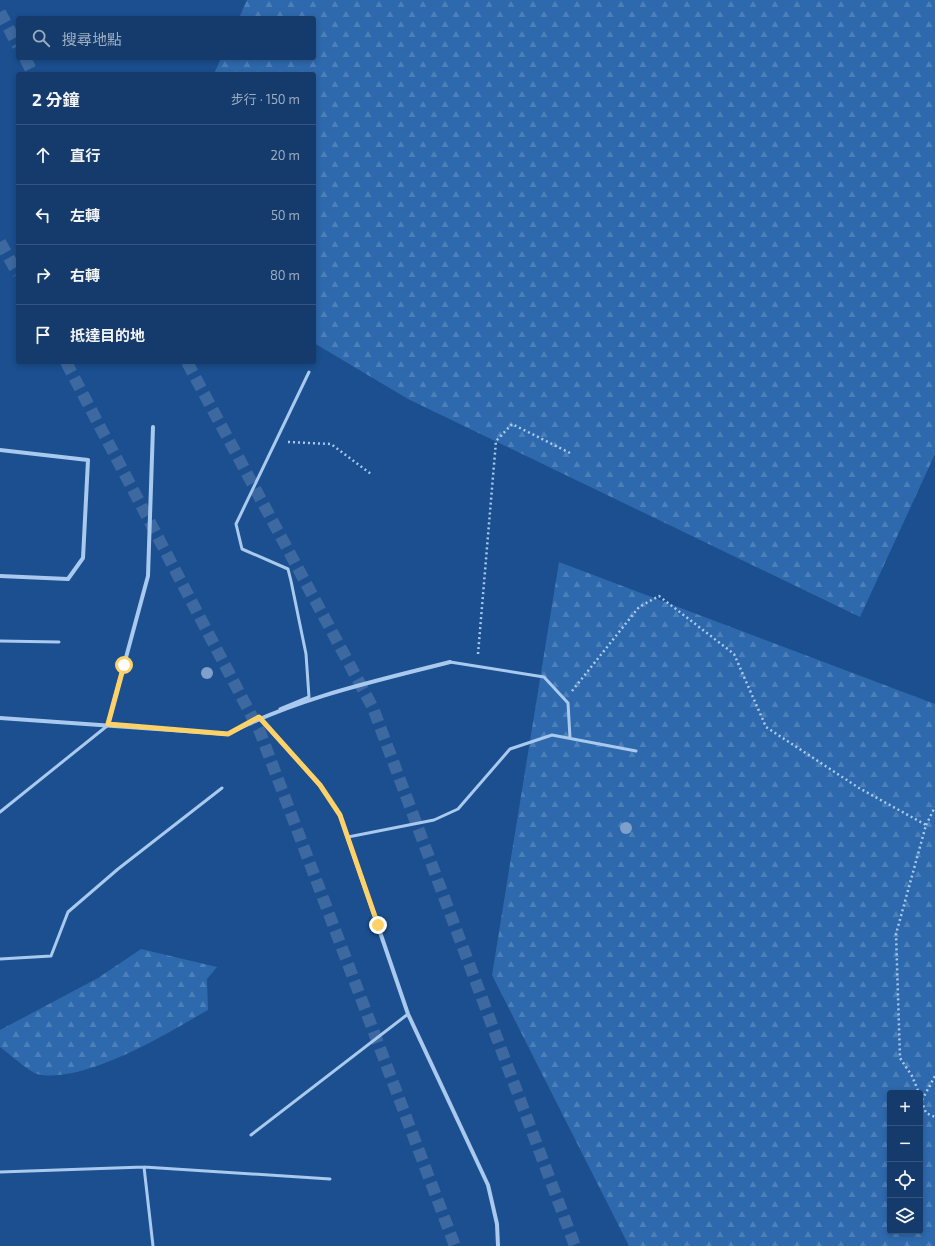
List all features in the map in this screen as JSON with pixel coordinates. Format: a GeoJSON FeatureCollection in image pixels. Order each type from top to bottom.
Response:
{"type":"FeatureCollection","features":[{"type":"Feature","properties":{"kind":"street"},"geometry":{"type":"LineString","coordinates":[[108,724],[148,576],[153,427]]}},
{"type":"Feature","properties":{"kind":"street"},"geometry":{"type":"LineString","coordinates":[[0,450],[88,460],[83,558],[68,579],[0,576]]}},
{"type":"Feature","properties":{"kind":"street"},"geometry":{"type":"LineString","coordinates":[[0,718],[108,724],[228,734],[259,717],[362,684],[450,662]]}},
{"type":"Feature","properties":{"kind":"street"},"geometry":{"type":"LineString","coordinates":[[259,717],[320,785],[340,815],[408,1014],[488,1185],[498,1224],[498,1246]]}},
{"type":"Feature","properties":{"kind":"lane"},"geometry":{"type":"LineString","coordinates":[[259,717],[309,697],[306,654],[288,569],[242,549],[236,524],[309,372]]}},
{"type":"Feature","properties":{"kind":"lane"},"geometry":{"type":"LineString","coordinates":[[0,641],[59,642]]}},
{"type":"Feature","properties":{"kind":"lane"},"geometry":{"type":"LineString","coordinates":[[450,662],[544,677],[568,703],[570,738]]}},
{"type":"Feature","properties":{"kind":"lane"},"geometry":{"type":"LineString","coordinates":[[0,812],[108,724]]}},
{"type":"Feature","properties":{"kind":"lane"},"geometry":{"type":"LineString","coordinates":[[348,837],[434,820],[458,808],[510,749],[552,735],[636,752]]}},
{"type":"Feature","properties":{"kind":"lane"},"geometry":{"type":"LineString","coordinates":[[0,958],[51,956],[68,912],[118,869],[222,788]]}},
{"type":"Feature","properties":{"kind":"lane"},"geometry":{"type":"LineString","coordinates":[[251,1135],[408,1014]]}},
{"type":"Feature","properties":{"kind":"lane"},"geometry":{"type":"LineString","coordinates":[[144,1167],[153,1246]]}},
{"type":"Feature","properties":{"kind":"lane"},"geometry":{"type":"LineString","coordinates":[[0,1172],[144,1167],[330,1179]]}},
{"type":"Feature","properties":{"kind":"path"},"geometry":{"type":"LineString","coordinates":[[477,666],[496,441],[512,424],[570,452]]}},
{"type":"Feature","properties":{"kind":"path"},"geometry":{"type":"LineString","coordinates":[[276,441],[331,444],[371,474]]}},
{"type":"Feature","properties":{"kind":"path"},"geometry":{"type":"LineString","coordinates":[[565,700],[639,607],[658,596],[734,654],[766,727],[859,788],[926,825]]}},
{"type":"Feature","properties":{"kind":"path"},"geometry":{"type":"LineString","coordinates":[[918,1090],[912,1076],[900,1058],[896,934],[926,825],[935,807]]}},
{"type":"Feature","properties":{"kind":"path"},"geometry":{"type":"LineString","coordinates":[[923,1098],[935,1076]]}},
{"type":"Feature","properties":{"kind":"path"},"geometry":{"type":"LineString","coordinates":[[923,1103],[926,1113],[935,1117]]}},
{"type":"Feature","properties":{"kind":"green space"},"geometry":{"type":"Polygon","coordinates":[[[247,0],[935,0],[935,454],[860,617],[408,399],[316,344],[316,72],[215,72],[220,60],[316,60],[316,16],[240,16],[247,0]]]}},
{"type":"Feature","properties":{"kind":"green space"},"geometry":{"type":"Polygon","coordinates":[[[559,562],[935,704],[935,1246],[629,1246],[492,975],[559,562]]]}},
{"type":"Feature","properties":{"kind":"green space"},"geometry":{"type":"Polygon","coordinates":[[[141,949],[217,967],[207,979],[208,1010],[125,1055],[101,1065],[78,1072],[56,1075],[37,1074],[24,1066],[0,1047],[0,1030],[98,978],[141,949]]]}},
{"type":"Feature","properties":{"kind":"tunnel"},"geometry":{"type":"LineString","coordinates":[[0,12],[16,42]]}},
{"type":"Feature","properties":{"kind":"tunnel"},"geometry":{"type":"LineString","coordinates":[[26,60],[32,72]]}},
{"type":"Feature","properties":{"kind":"tunnel"},"geometry":{"type":"LineString","coordinates":[[0,242],[16,270]]}},
{"type":"Feature","properties":{"kind":"tunnel"},"geometry":{"type":"LineString","coordinates":[[67,364],[260,732],[455,1246]]}},
{"type":"Feature","properties":{"kind":"tunnel"},"geometry":{"type":"LineString","coordinates":[[188,364],[373,708],[575,1246]]}},
{"type":"Feature","properties":{"kind":"route"},"geometry":{"type":"LineString","coordinates":[[124,665],[108,724],[228,734],[259,717],[320,785],[340,815],[378,925]]}}]}
